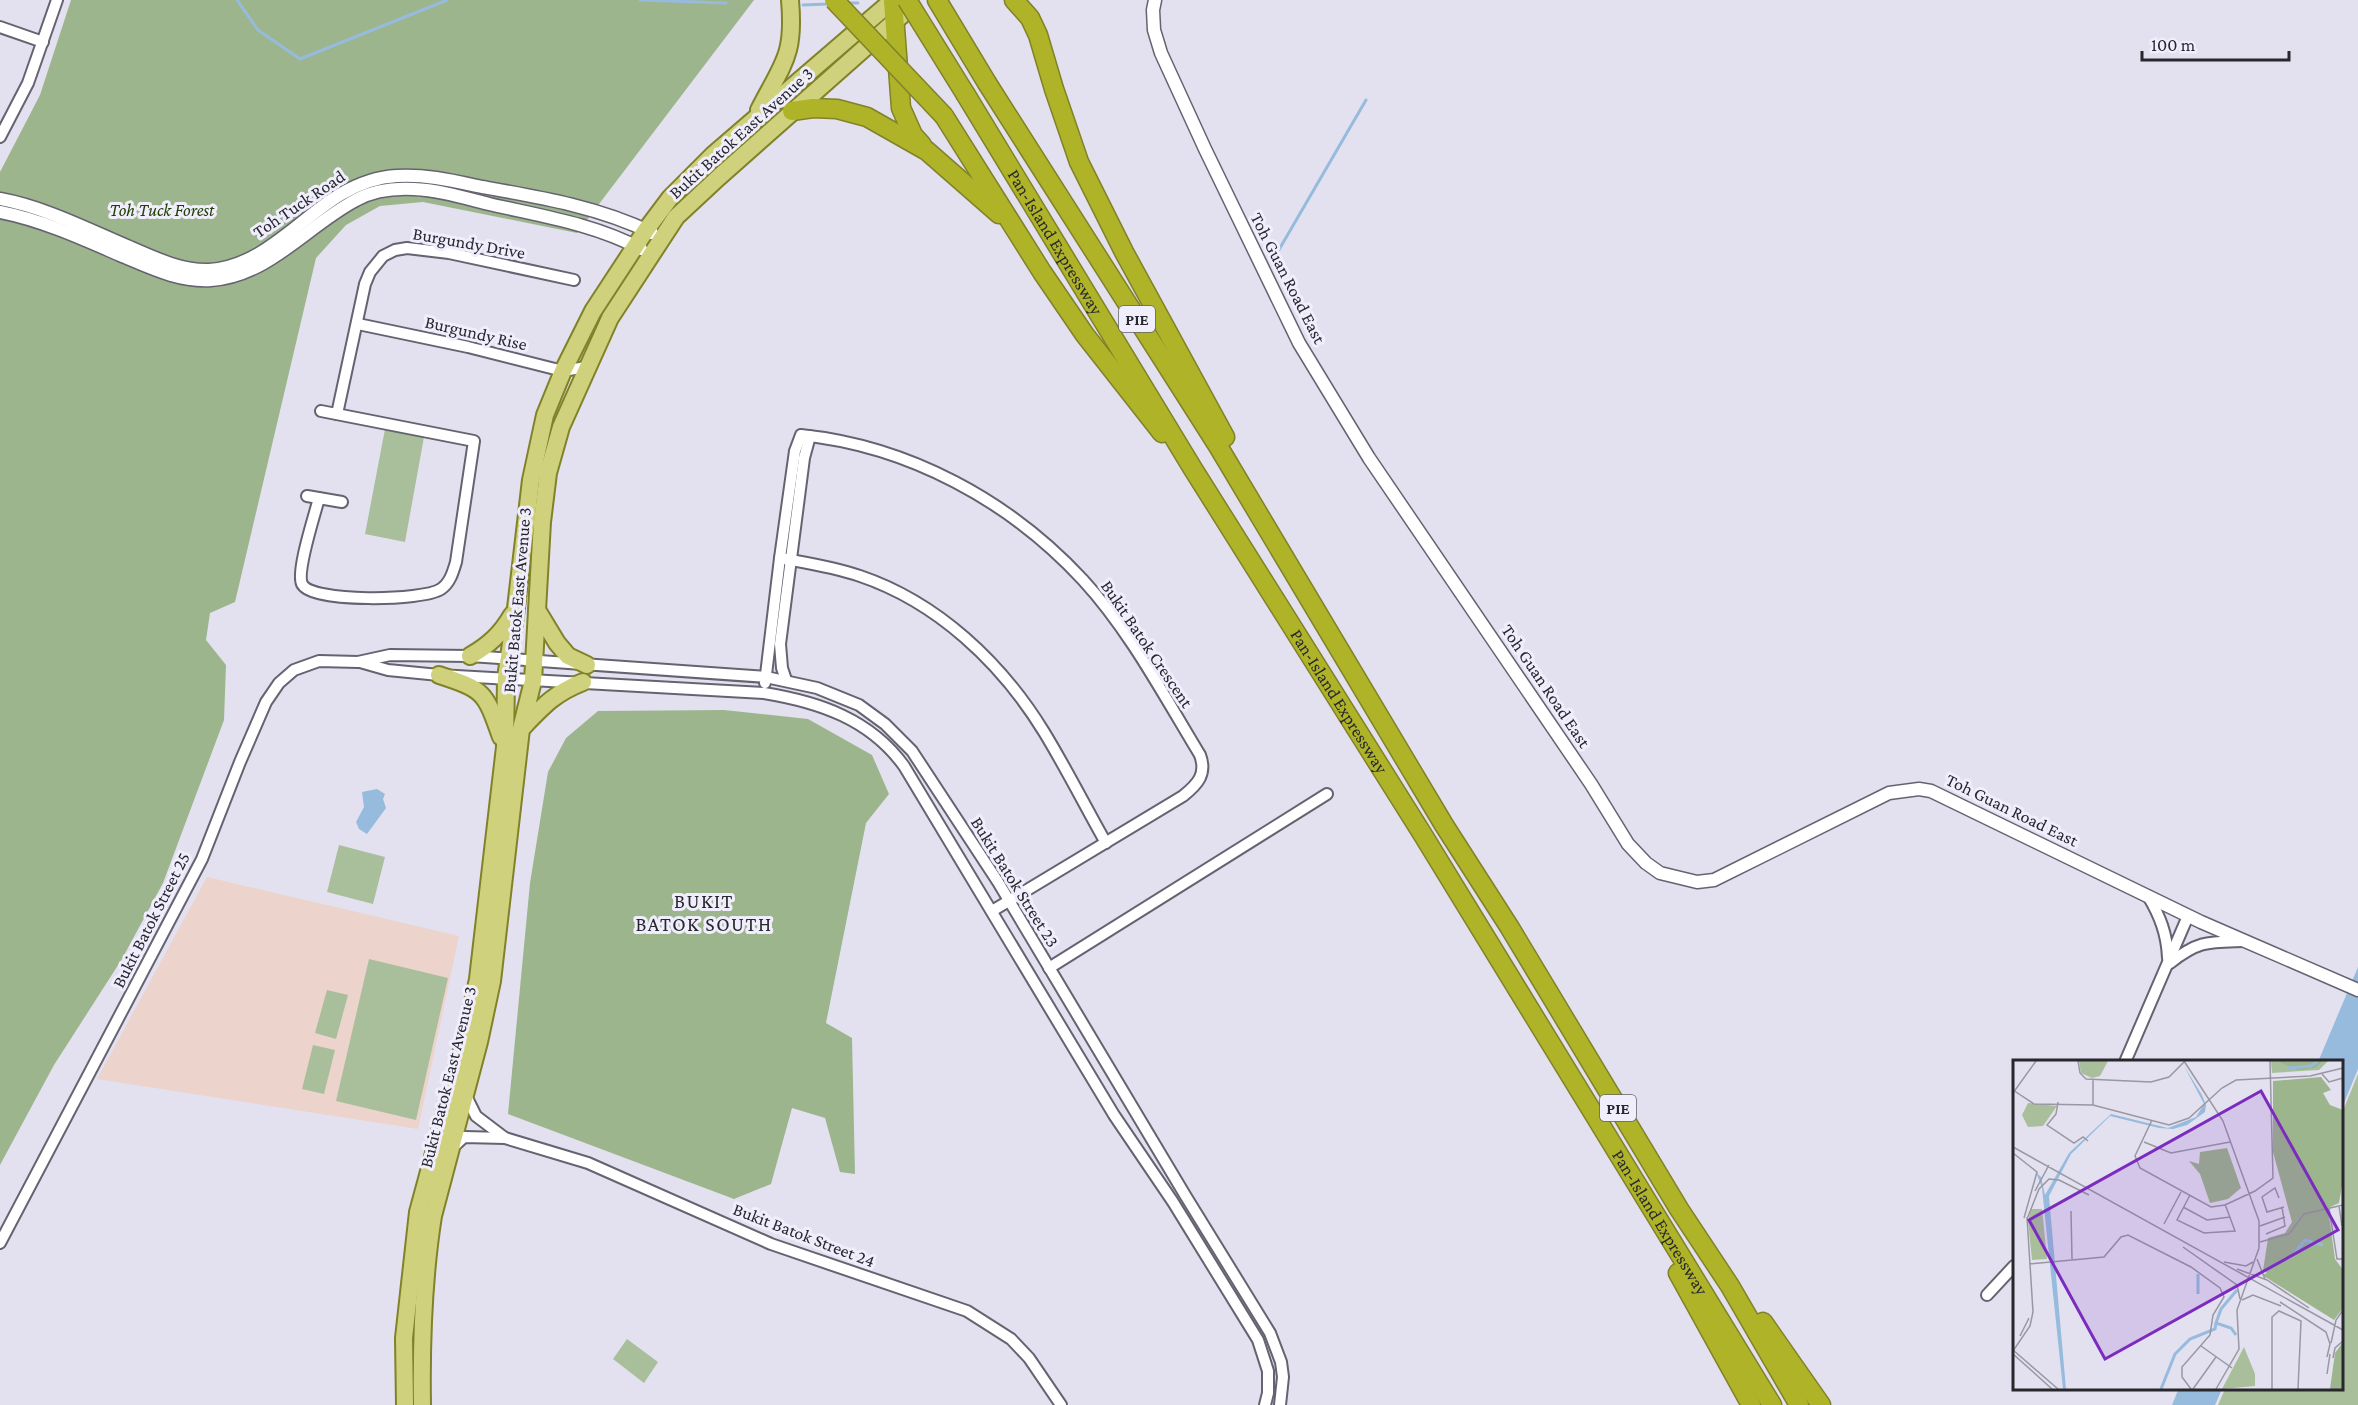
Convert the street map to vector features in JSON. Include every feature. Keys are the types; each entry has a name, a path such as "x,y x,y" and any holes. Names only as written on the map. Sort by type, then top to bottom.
{"highway":[{"path":"834,0 944,116 1085,335 1193,469"},
{"path":"894,0 901,108 913,135 927,151 982,198 1019,234"},
{"name":"Pan-Island Expressway","path":"907,0 1193,469 1423,835 1772,1405"},
{"name":"Pan-Island Expressway","path":"937,0 1285,556 1444,825 1510,928 1679,1209 1730,1286 1799,1405"},
{"path":"1017,1 1030,18 1038,35 1070,139 1106,217 1277,533 1285,556"},
{"path":"792,111 813,108 852,111 927,151"},
{"path":"1620,1155 1677,1272 1751,1405"},
{"path":"1730,1286 1751,1303 1821,1405"}],"main road":[{"path":"755,119 780,74 790,50 792,25 790,0"},
{"path":"879,0 894,0"},
{"name":"Bukit Batok East Avenue 3","path":"422,1405 421,1339 429,1240 492,981 521,729 533,681 542,522 550,461 561,427 610,318 650,254 653,234 690,177 894,0"},
{"name":"Bukit Batok East Avenue 3","path":"405,1405 404,1338 418,1212 457,1068 478,979 505,747 508,659 532,471 545,415 563,371 593,311 635,246 691,202 917,0"},
{"path":"470,656 487,646 502,632 516,608"},
{"path":"537,609 568,656 587,665"},
{"path":"439,675 472,686 489,702 505,747"},
{"path":"521,729 562,690 583,682"}],"street":[{"path":"0,137 28,83 57,0"},
{"name":"Toh Guan Road East","path":"1155,0 1154,30 1161,53 1204,150 1299,343 1369,458 1591,784 1628,844 1646,863 1660,873 1679,879 1697,882 1714,880 1889,793 1919,789 1931,791 2188,916 2358,990"},
{"path":"0,27 43,42"},
{"name":"Toh Tuck Road","path":"0,199 32,208 165,262 192,269 208,270 233,266 264,250 325,205 353,188 367,182 396,176 431,177 543,198 607,215 653,234"},
{"name":"Toh Tuck Road","path":"0,212 75,236 173,276 200,280 227,278 255,267 358,199 392,189 432,191 570,222 600,231 650,254"},
{"name":"Burgundy Drive","path":"337,414 365,284 370,272 383,256 401,248 432,250 574,280"},
{"name":"Burgundy Rise","path":"358,324 468,347 563,371 586,367"},
{"path":"321,411 474,441 456,562 450,580 435,593 411,597 331,596 307,590 301,582 301,569 313,497 342,502"},
{"name":"Bukit Batok Crescent","path":"764,693 785,559 810,436 844,440 893,455 969,489 1015,520 1053,550 1085,582 1109,612 1200,755 1203,767 1201,779 1188,792 992,911"},
{"path":"785,559 825,566 894,590 934,613 978,649 1000,673 1043,731 1106,843"},
{"name":"Bukit Batok Crescent","path":"785,559 780,644 782,668 786,680"},
{"name":"Bukit Batok Street 25","path":"358,662 390,655 508,659"},
{"name":"Bukit Batok Street 23","path":"508,659 786,680 817,688 859,705 895,733 912,751 1009,901 1270,1334 1281,1362 1283,1377 1280,1405"},
{"name":"Bukit Batok Street 25","path":"0,1243 202,858 266,702 279,683 294,670 319,661 358,662 388,670 439,675 506,678"},
{"name":"Bukit Batok Street 23","path":"506,678 764,693 830,708 855,721 883,743 904,766 1114,1115 1173,1202 1258,1340 1268,1371 1268,1393 1265,1405"},
{"path":"1049,968 1327,794"},
{"path":"2148,896 2162,921 2168,946 2168,964"},
{"path":"2126,1060 2188,916"},
{"path":"2168,964 2196,944 2244,941"},
{"name":"Bukit Batok Street 24","path":"465,1094 476,1116 506,1138"},
{"name":"Bukit Batok Street 24","path":"451,1150 456,1142 464,1137 506,1138 588,1163 771,1244 967,1311 1011,1339 1029,1358 1061,1405"},
{"path":"1987,1295 2013,1267"}],"shaded area":[{"path":"207,877 459,936 418,1129 97,1079"}],"green space":[{"name":"Toh Tuck Forest","path":"71,0 754,0 577,233 423,202 380,206 346,225 316,258 235,602 210,613 206,640 226,665 224,720 163,883 122,959 54,1065 0,1165 0,172 40,95"},
{"path":"385,429 424,437 405,542 365,534"},
{"path":"724,710 808,719 872,755 889,794 866,823 826,1023 852,1038 855,1174 840,1172 825,1118 792,1108 771,1184 734,1199 508,1114 530,883 548,772 566,738 598,711"},
{"path":"339,845 385,857 373,904 327,892"},
{"path":"369,959 448,978 416,1120 336,1101"},
{"path":"327,990 348,995 336,1039 315,1033"},
{"path":"313,1045 335,1050 324,1094 302,1089"},
{"path":"2358,1074 2358,1405 2218,1405 2225,1390 2343,1390 2343,1111"},
{"path":"627,1339 658,1362 644,1383 613,1359"}],"water":[{"path":"377,789 385,794 383,799 386,808 367,834 359,829 356,822 364,807 362,792"},
{"path":"2358,967 2358,1069 2343,1106 2343,1060 2319,1060"},
{"path":"2178,1390 2222,1390 2215,1405 2172,1405"}],"waterway":[{"path":"237,0 258,30 300,59 447,0"},
{"path":"640,0 726,3"},
{"path":"847,3 858,3"},
{"path":"803,5 828,4"},
{"path":"1273,260 1366,100"}],"district":[{"name":"BUKIT BATOK SOUTH","path":"704,912"}]}
